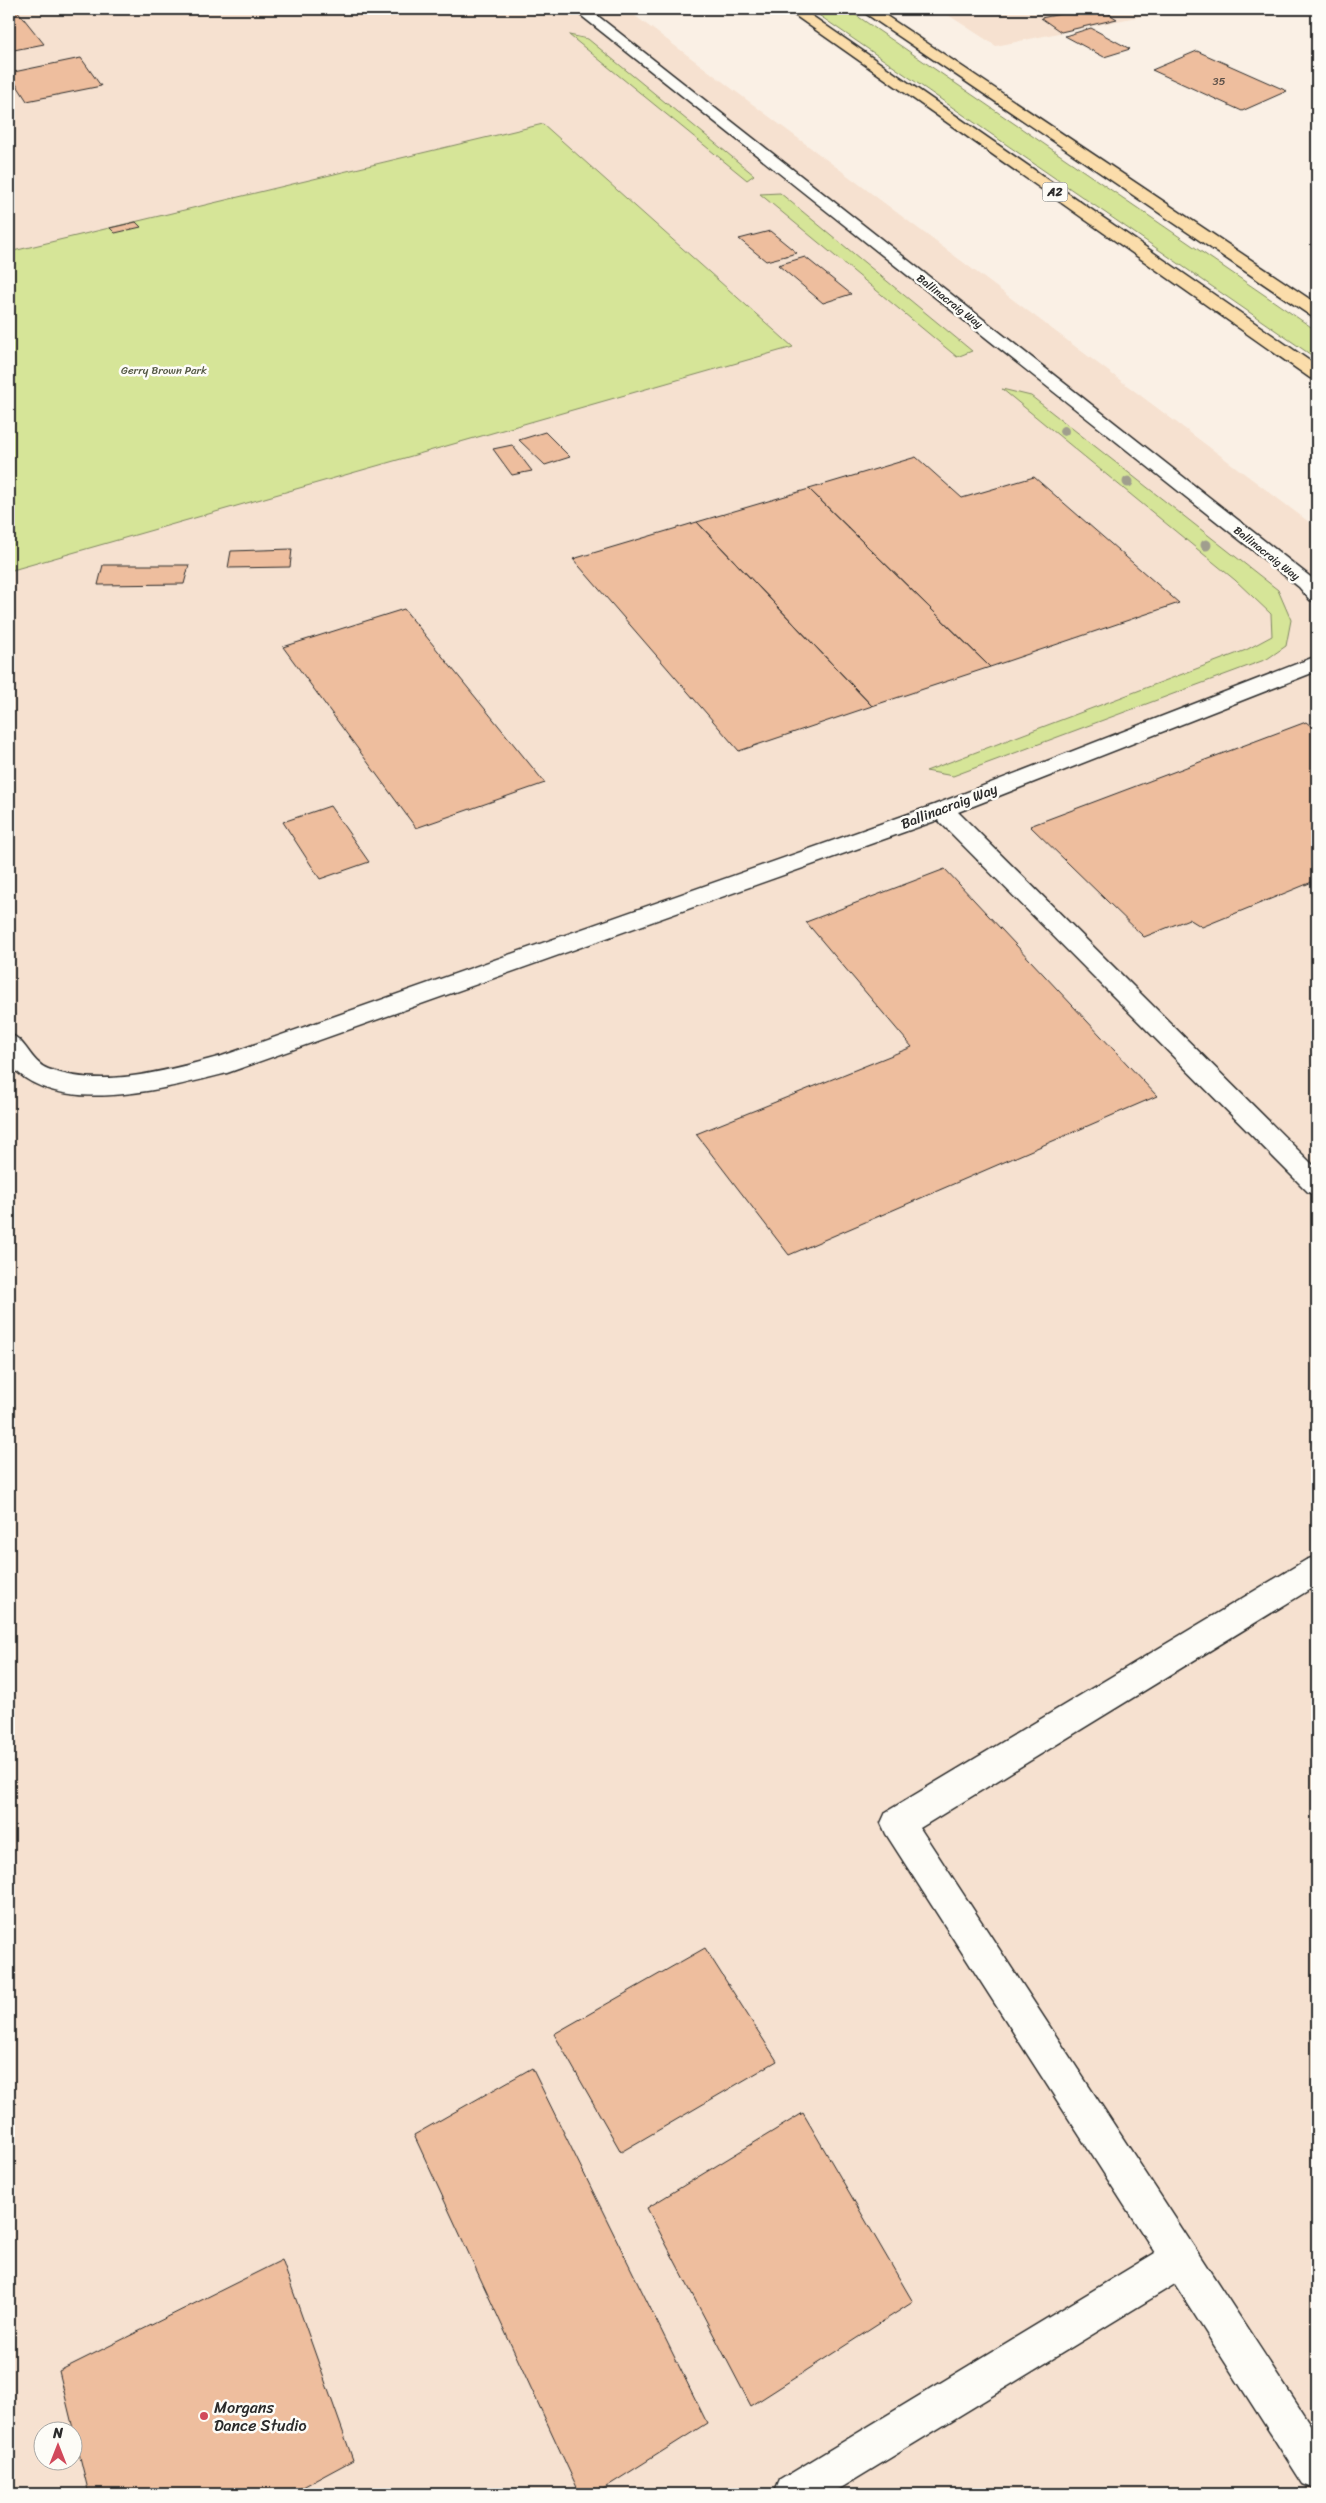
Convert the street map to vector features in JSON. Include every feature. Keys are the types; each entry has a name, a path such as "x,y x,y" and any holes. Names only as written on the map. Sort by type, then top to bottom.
{"highway":[{"name":"A2","path":"793,9 1317,374"},
{"path":"866,9 1317,312"}],"street":[{"name":"Ballinacraig Way","path":"580,9 1298,577 1317,596"},
{"name":"Ballinacraig Way","path":"9,1043 16,1055 36,1075 68,1084 110,1088 159,1081 227,1064 942,810 1317,663"},
{"path":"942,810 1317,1185"},
{"path":"1317,1569 898,1823 1317,2470"},
{"path":"794,2494 1180,2258"}],"shaded area":[{"path":"9,9 626,9 1317,528 1317,2494 9,2494"},
{"path":"939,9 1158,9 1151,14 996,46"}],"green space":[{"path":"810,9 847,9 1317,331 1317,359"},
{"path":"569,35 588,39 754,175 747,180"},
{"name":"Gerry Brown Park","path":"543,124 793,347 9,571 9,252"},
{"path":"780,193 972,351 957,357 760,194"},
{"path":"1002,389 1031,396 1278,590 1291,620 1286,646 1267,659 953,776 926,771 1246,650 1272,636 1271,614 1235,580"}],"building":[{"path":"9,9 16,9 44,44 9,51"},
{"path":"1085,9 1101,9 1117,19 1061,32 1041,18"},
{"path":"1091,28 1130,49 1104,57 1065,36"},
{"path":"1197,51 1287,91 1242,111 1152,70"},
{"path":"81,58 101,86 27,101 9,73"},
{"path":"136,222 141,227 115,233 110,228"},
{"path":"770,231 797,253 766,261 739,239"},
{"path":"805,257 851,294 823,303 778,265"},
{"path":"545,432 570,457 545,465 519,440"},
{"path":"512,445 532,471 512,475 493,449"},
{"path":"916,457 962,498 1034,477 1179,603 990,667 809,489"},
{"path":"809,489 990,667 872,706 697,522"},
{"path":"697,522 872,706 739,751 573,559"},
{"path":"292,549 290,567 228,568 231,551"},
{"path":"103,565 189,565 184,584 98,585"},
{"path":"404,609 545,783 416,828 283,647"},
{"path":"1306,722 1317,731 1317,880 1202,927 1189,919 1144,937 1030,826"},
{"path":"330,806 369,862 320,879 283,822"},
{"path":"945,869 1157,1096 789,1255 696,1134 912,1047 806,922"},
{"path":"705,1948 777,2061 621,2152 554,2034"},
{"path":"532,2068 707,2423 595,2494 580,2494 414,2135"},
{"path":"803,2113 913,2302 751,2406 647,2208"},
{"name":"Morgans Dance Studio","path":"282,2260 353,2460 290,2494 89,2494 82,2465 82,2420 71,2420 59,2371"}],"place":[{"name":"Morgans Dance Studio","path":"204,2416"}]}
